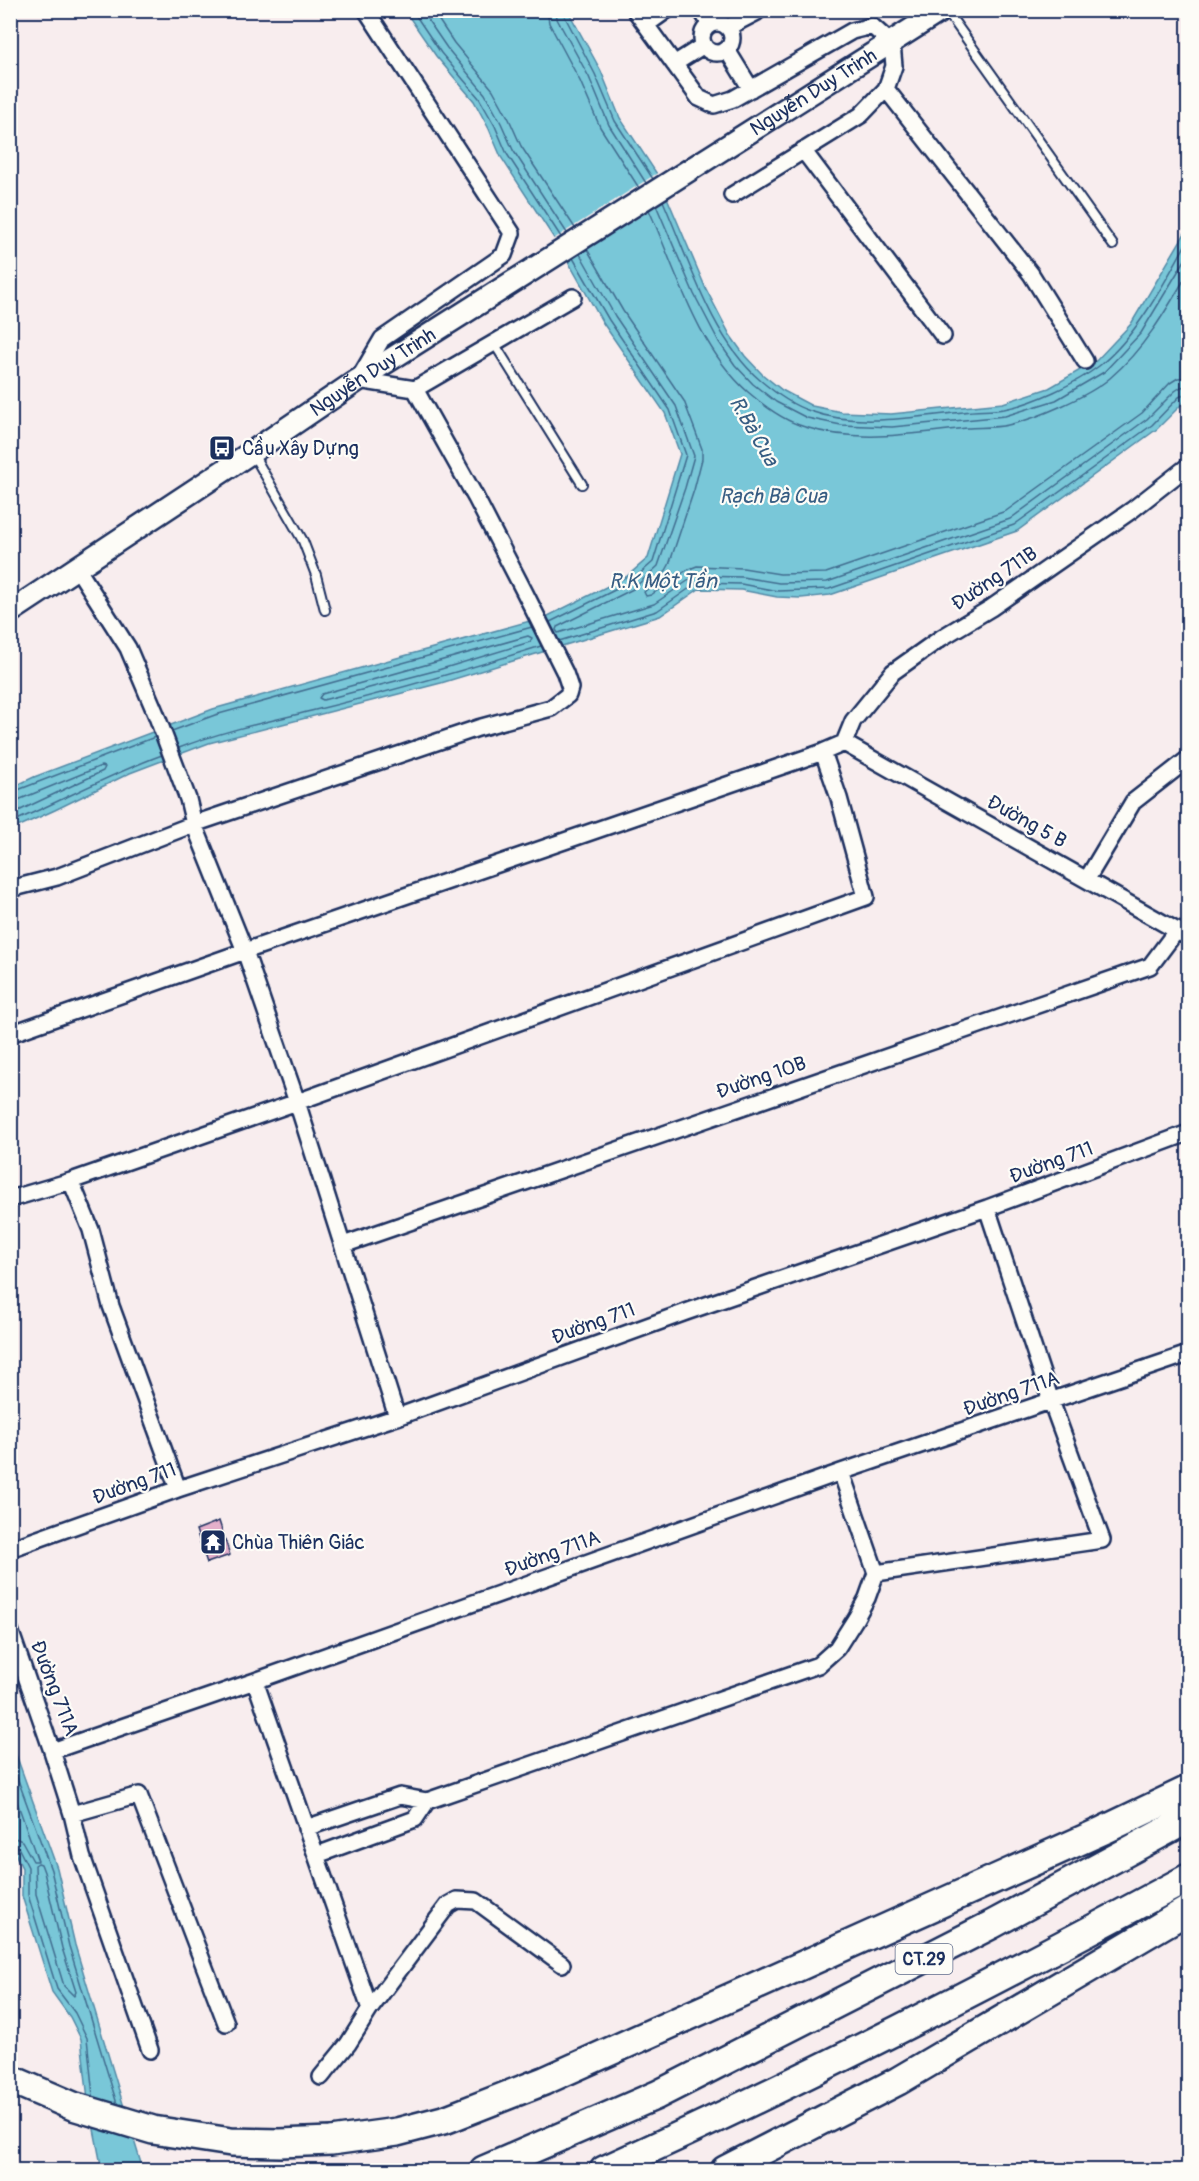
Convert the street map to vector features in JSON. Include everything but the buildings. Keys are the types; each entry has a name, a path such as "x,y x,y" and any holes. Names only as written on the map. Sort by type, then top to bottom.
{"highway":[{"path":"10,2079 73,2106 153,2130 231,2142 280,2143 331,2140 397,2132 447,2119 544,2081 1093,1835 1188,1790"},
{"name":"CT.29","path":"484,2170 657,2095 991,1925 1188,1819"},
{"name":"CT.29","path":"604,2170 847,2056 1188,1878"},
{"path":"725,2170 898,2081 1188,1910"}],"main road":[{"name":"Nguyễn Duy Trinh","path":"10,612 358,380 892,44 934,13"}],"street":[{"path":"366,10 512,233 504,255 382,339 358,380 415,389 573,297"},
{"path":"635,10 699,98 714,105 733,99 852,31 872,26 892,44 894,66 886,89 861,114 732,195"},
{"path":"646,25 667,10"},
{"path":"701,10 711,24"},
{"path":"728,27 757,12"},
{"path":"720,22 728,27 732,34 732,43 726,50 718,53 710,51 704,45 702,37 711,24 720,22"},
{"path":"674,64 704,45"},
{"path":"726,50 751,89"},
{"path":"886,89 1031,274 1085,361"},
{"path":"803,150 944,336"},
{"path":"10,889 57,877 194,824 478,728 551,708 559,704 570,691 565,673 525,593 476,498 415,389"},
{"name":"Đường 711B","path":"844,743 853,721 893,672 941,638 991,608 1132,510 1188,466"},
{"path":"77,568 129,648 156,714 188,799 194,824 245,951 297,1102 397,1417"},
{"path":"10,1034 844,743"},
{"name":"Đường 5 B","path":"844,743 1183,934"},
{"path":"10,1199 71,1181 297,1102 866,897 839,798 823,752"},
{"path":"1087,879 1133,802 1188,759"},
{"name":"Đường 10B","path":"343,1245 1150,966 1183,934"},
{"name":"Đường 711","path":"10,1549 178,1489 397,1417 686,1312 987,1208 1188,1133"},
{"path":"71,1181 91,1230 111,1306 178,1489"},
{"path":"876,1572 1102,1540 1051,1401 987,1208"},
{"name":"Đường 711A","path":"10,1630 52,1751 841,1472 1188,1354"},
{"path":"306,1828 400,1796 427,1801 818,1665 837,1648 856,1618 867,1598 876,1572 841,1472"},
{"path":"255,1681 370,2009"},
{"path":"52,1751 72,1814 82,1856 150,2050"},
{"path":"72,1814 139,1795 226,2022"},
{"path":"317,1855 415,1819 427,1801"},
{"path":"321,2077 348,2044 370,2009 448,1905 457,1899 476,1901 562,1964"}],"lane":[{"path":"934,13 1113,245"},
{"path":"494,343 582,484"},
{"path":"252,452 303,541 326,610"}],"water":[{"name":"Rạch Bà Cua","path":"405,11 568,11 601,71 620,118 657,174 706,289 730,335 762,374 782,390 812,406 842,412 891,414 1003,403 1049,388 1096,361 1131,324 1188,228 1188,398 1157,429 1017,531 830,595 801,598 777,597 741,590 699,589 660,616 441,683 209,743 130,773 11,830 11,788 34,777 213,709 548,616 626,577 648,558 680,454 665,413 603,323 561,249 501,157 474,101 436,56"},
{"path":"10,1738 57,1868 75,1945 143,2170 102,2170 88,2099 81,2039 70,2017 52,1992 22,1896 22,1868 11,1845"}],"pier":[{"path":"659,172 671,197 566,263 552,240"}],"place":[{"name":"Cầu Xây Dựng","path":"222,448"},
{"name":"Chùa Thiên Giác","path":"213,1542"}],"water label":[{"name":"R.Bà Cua","path":"754,431"},
{"name":"R.K Một Tần","path":"663,581"}]}
